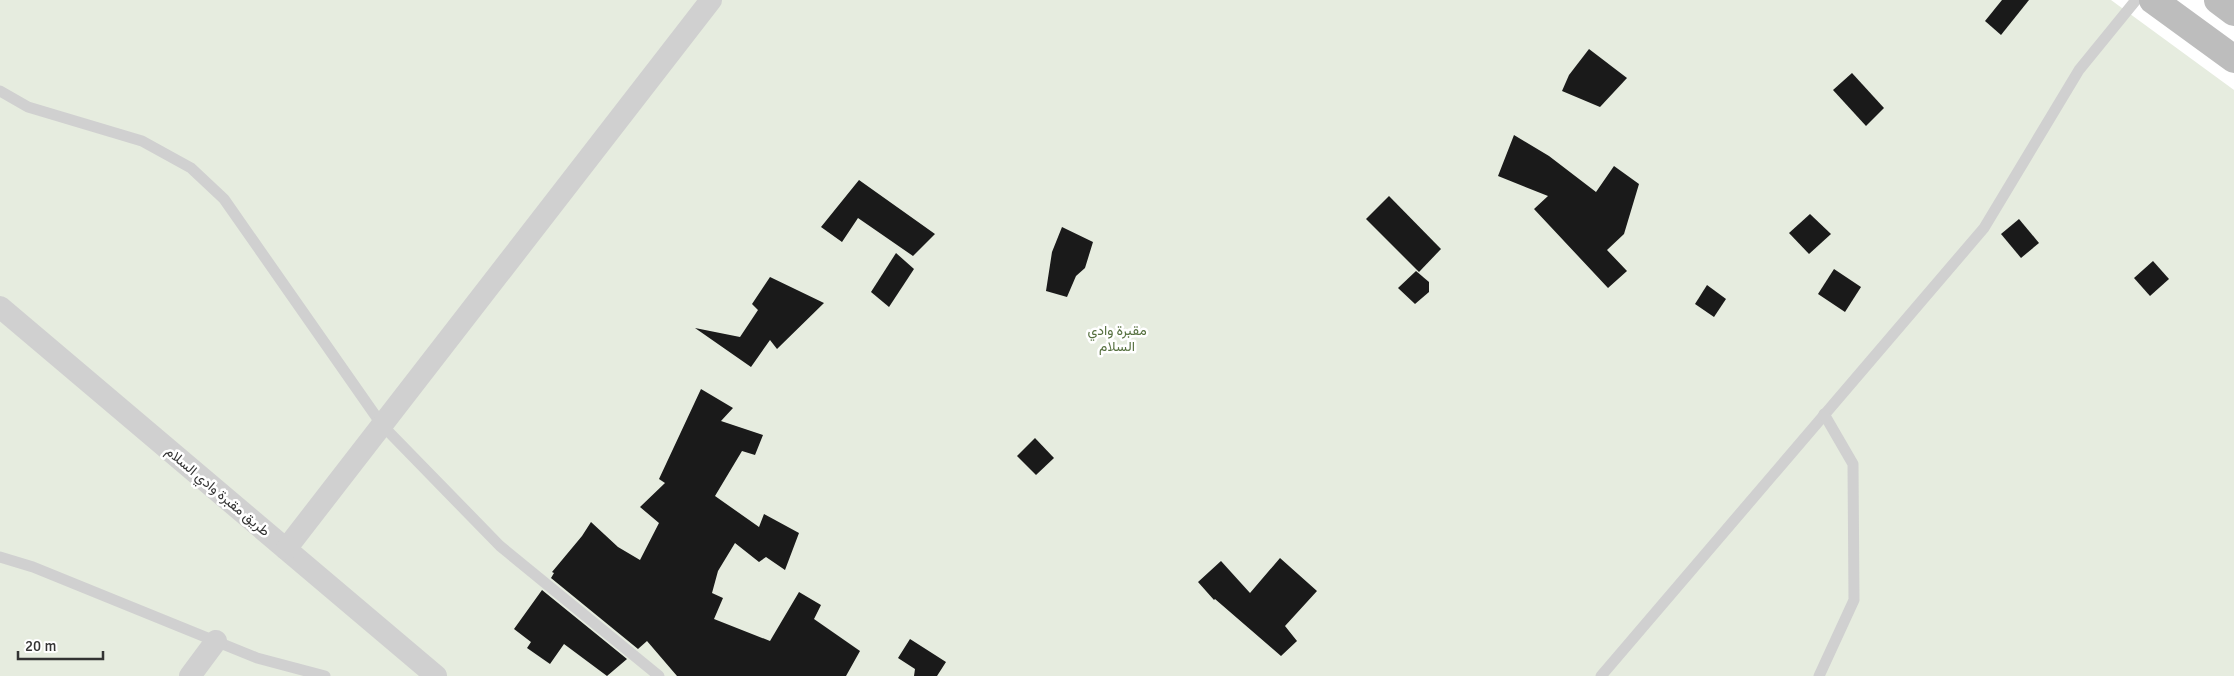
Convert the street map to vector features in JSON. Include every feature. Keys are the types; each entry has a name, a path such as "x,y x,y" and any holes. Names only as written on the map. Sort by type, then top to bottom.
{"main road":[{"path":"2153,0 2234,59"},
{"path":"2218,0 2234,12"}],"street":[{"path":"286,549 711,0"},
{"name":"طريق مقبرة وادي السلام","path":"0,307 436,676"},
{"path":"190,676 216,641"}],"lane":[{"path":"1601,676 1984,228 2079,70 2136,0"},
{"path":"0,91 28,106 142,141 191,168 224,199 382,424 500,546 659,676"},
{"path":"1819,676 1854,600 1853,464 1824,414"},
{"path":"0,557 33,566 257,658 325,676"}],"green space":[{"name":"مقبرة وادي السلام","path":"0,0 2111,0 2234,90 2234,676 0,676"}],"building":[{"path":"2002,0 2029,0 2001,35 1985,21"},
{"path":"1589,49 1627,78 1600,107 1562,91 1569,75"},
{"path":"1852,73 1884,108 1866,126 1833,90"},
{"path":"1514,135 1549,156 1596,192 1614,166 1639,184 1624,234 1607,250 1627,271 1608,288 1534,209 1548,196 1498,176"},
{"path":"859,180 935,234 913,256 858,218 842,242 821,227"},
{"path":"1389,196 1441,249 1419,272 1366,219"},
{"path":"1810,214 1831,234 1809,254 1789,233"},
{"path":"2019,219 2039,243 2021,258 2001,234"},
{"path":"1062,227 1093,242 1085,268 1076,276 1067,297 1046,291 1052,252"},
{"path":"896,253 914,269 889,307 871,292"},
{"path":"2153,261 2169,279 2150,296 2134,278"},
{"path":"1834,269 1861,287 1845,312 1818,294"},
{"path":"1416,271 1429,282 1429,292 1415,304 1398,288"},
{"path":"770,277 824,303 777,349 770,340 751,367 695,328 740,337 758,310 752,304"},
{"path":"1707,285 1726,299 1714,317 1695,304"},
{"path":"701,389 733,408 721,421 763,435 755,455 742,451 715,496 759,527 764,514 799,533 785,570 766,557 759,562 735,543 718,571 712,593 723,598 714,619 770,641 799,592 821,605 814,619 860,651 846,676 677,676 647,641 638,649 551,578 554,573 552,572 582,536 591,522 618,547 640,560 659,523 640,507 665,483 659,479"},
{"path":"1035,438 1054,458 1036,475 1017,456"},
{"path":"1280,558 1317,591 1285,626 1297,641 1281,656 1214,600 1198,582 1221,561 1250,593"},
{"path":"542,590 627,659 607,676 564,644 550,664 527,648 531,642 514,629"},
{"path":"910,639 946,662 937,676 914,676 915,669 898,658"}]}
